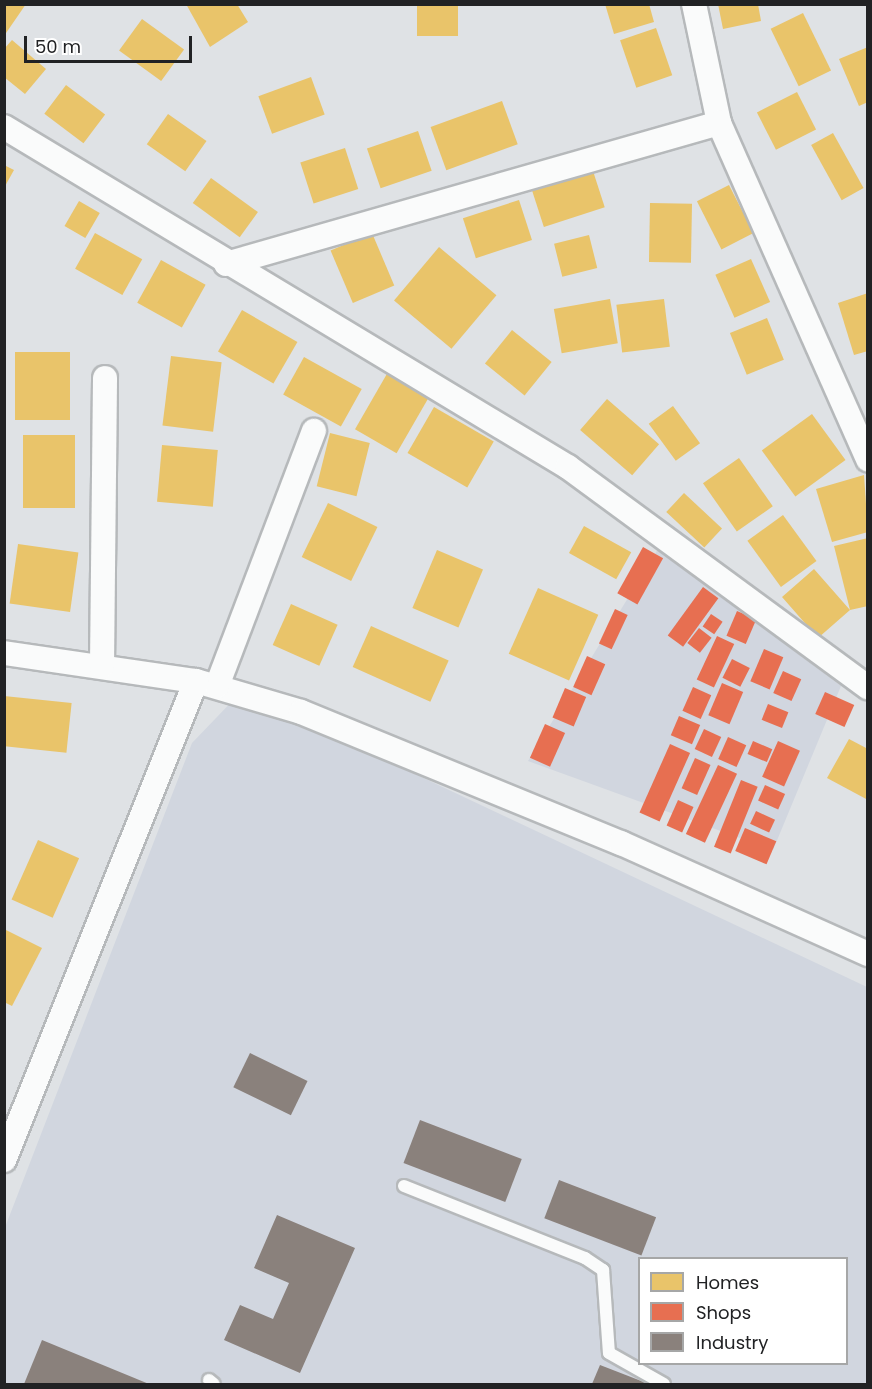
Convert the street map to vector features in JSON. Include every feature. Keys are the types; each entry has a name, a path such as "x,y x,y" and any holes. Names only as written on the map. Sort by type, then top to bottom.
{"street":[{"path":"694,4 719,123 867,459"},
{"path":"226,264 719,123"},
{"path":"4,127 226,264 568,467 867,687"},
{"path":"102,666 105,378"},
{"path":"4,1160 12,1123 206,683 314,431"},
{"path":"4,653 206,683 376,741 867,954"}],"lane":[{"path":"404,1186 585,1258 603,1270 609,1353 664,1384"}],"shaded area":[{"path":"658,549 841,686 773,850 528,761"},
{"path":"241,692 867,987 867,1384 5,1384 4,1230 192,743"}],"building: Homes":[{"path":"4,4 26,4 4,36"},
{"path":"186,4 237,4 248,22 210,47"},
{"path":"417,4 458,4 458,36 417,36"},
{"path":"605,4 649,4 654,22 614,34"},
{"path":"718,4 758,4 761,21 723,29"},
{"path":"803,13 831,71 799,86 771,29"},
{"path":"142,19 184,50 161,81 119,51"},
{"path":"656,28 672,75 636,88 620,40"},
{"path":"12,40 46,69 25,94 4,77 4,49"},
{"path":"868,47 868,102 859,106 839,59"},
{"path":"311,77 325,115 272,134 258,96"},
{"path":"66,85 105,114 83,143 44,114"},
{"path":"797,92 816,129 776,150 757,112"},
{"path":"502,101 518,144 446,170 431,127"},
{"path":"168,114 207,141 185,171 147,144"},
{"path":"418,131 432,171 381,188 367,149"},
{"path":"833,133 864,188 842,200 811,145"},
{"path":"345,148 358,189 314,203 300,163"},
{"path":"4,165 14,170 4,188"},
{"path":"593,171 605,207 544,227 532,191"},
{"path":"211,178 258,212 240,237 193,203"},
{"path":"729,185 754,233 721,249 697,201"},
{"path":"519,200 532,240 476,258 463,218"},
{"path":"79,201 100,213 85,238 64,226"},
{"path":"650,203 692,204 691,263 649,262"},
{"path":"95,233 142,259 122,295 75,269"},
{"path":"372,233 394,285 353,303 331,251"},
{"path":"589,235 597,268 562,277 554,244"},
{"path":"439,247 496,295 451,349 394,301"},
{"path":"751,259 770,302 734,318 715,275"},
{"path":"161,260 206,285 182,328 137,303"},
{"path":"868,293 868,351 854,355 838,303"},
{"path":"610,299 618,343 562,353 554,309"},
{"path":"664,299 670,347 622,352 616,305"},
{"path":"242,310 297,342 273,384 218,352"},
{"path":"767,318 784,360 747,375 730,333"},
{"path":"512,330 552,362 525,396 485,363"},
{"path":"15,352 70,352 70,420 15,420"},
{"path":"171,356 222,362 213,432 162,425"},
{"path":"304,357 362,389 341,427 283,395"},
{"path":"388,372 430,396 397,453 355,429"},
{"path":"607,399 659,444 632,475 580,430"},
{"path":"673,406 700,443 676,461 649,424"},
{"path":"434,407 494,442 467,487 408,453"},
{"path":"812,414 846,460 795,497 762,450"},
{"path":"330,433 370,443 356,496 317,486"},
{"path":"23,435 75,435 75,508 23,508"},
{"path":"162,445 218,450 213,507 157,502"},
{"path":"739,458 773,506 737,532 703,483"},
{"path":"864,475 868,532 832,542 816,489"},
{"path":"684,493 722,528 704,547 666,512"},
{"path":"328,503 377,527 351,581 302,557"},
{"path":"783,515 817,561 781,587 747,541"},
{"path":"584,526 631,552 616,579 569,553"},
{"path":"868,538 868,606 850,610 834,546"},
{"path":"18,544 78,552 70,612 10,603"},
{"path":"437,550 483,570 458,628 412,608"},
{"path":"814,569 850,610 818,638 782,597"},
{"path":"538,588 598,615 569,681 509,654"},
{"path":"291,604 338,625 319,666 273,645"},
{"path":"371,626 449,661 430,702 353,667"},
{"path":"4,696 72,703 66,753 4,746"},
{"path":"849,739 868,749 868,800 827,778"},
{"path":"38,840 79,858 53,918 12,899"},
{"path":"4,929 42,948 12,1006 4,1002"}],"building: Shops":[{"path":"643,547 663,558 637,605 617,593"},
{"path":"703,587 718,598 683,647 668,636"},
{"path":"615,609 628,615 612,649 599,643"},
{"path":"737,611 756,619 746,644 726,636"},
{"path":"711,614 723,622 714,634 703,626"},
{"path":"699,628 712,638 700,653 687,643"},
{"path":"717,636 734,644 714,688 697,680"},
{"path":"764,649 783,657 770,689 750,681"},
{"path":"587,656 605,664 591,695 573,687"},
{"path":"732,659 750,668 740,687 722,678"},
{"path":"783,671 801,679 792,701 773,693"},
{"path":"722,683 743,692 729,724 708,715"},
{"path":"693,687 711,695 701,719 682,711"},
{"path":"565,688 586,697 574,726 552,717"},
{"path":"825,692 854,705 844,727 815,714"},
{"path":"768,704 788,712 782,728 762,720"},
{"path":"679,716 700,725 692,744 671,735"},
{"path":"545,724 565,733 550,767 530,758"},
{"path":"704,729 721,737 712,757 695,749"},
{"path":"728,737 746,745 737,767 718,759"},
{"path":"753,741 772,749 767,762 748,754"},
{"path":"778,741 800,751 784,786 762,777"},
{"path":"670,744 690,753 660,821 639,813"},
{"path":"695,758 711,765 697,795 682,788"},
{"path":"718,765 737,774 705,843 686,834"},
{"path":"741,780 758,787 731,854 714,847"},
{"path":"765,785 785,794 778,809 758,801"},
{"path":"678,800 694,807 682,832 667,826"},
{"path":"756,811 775,820 769,833 750,824"},
{"path":"745,828 776,841 767,864 735,851"}],"building: Industry":[{"path":"250,1053 308,1081 291,1115 233,1087"},
{"path":"420,1120 522,1159 505,1202 404,1163"},
{"path":"559,1180 656,1217 641,1256 544,1218"},
{"path":"277,1215 355,1248 300,1373 224,1340 240,1305 273,1319 289,1283 254,1268"},
{"path":"42,1340 149,1384 24,1384"},
{"path":"600,1365 649,1384 592,1384"}]}
